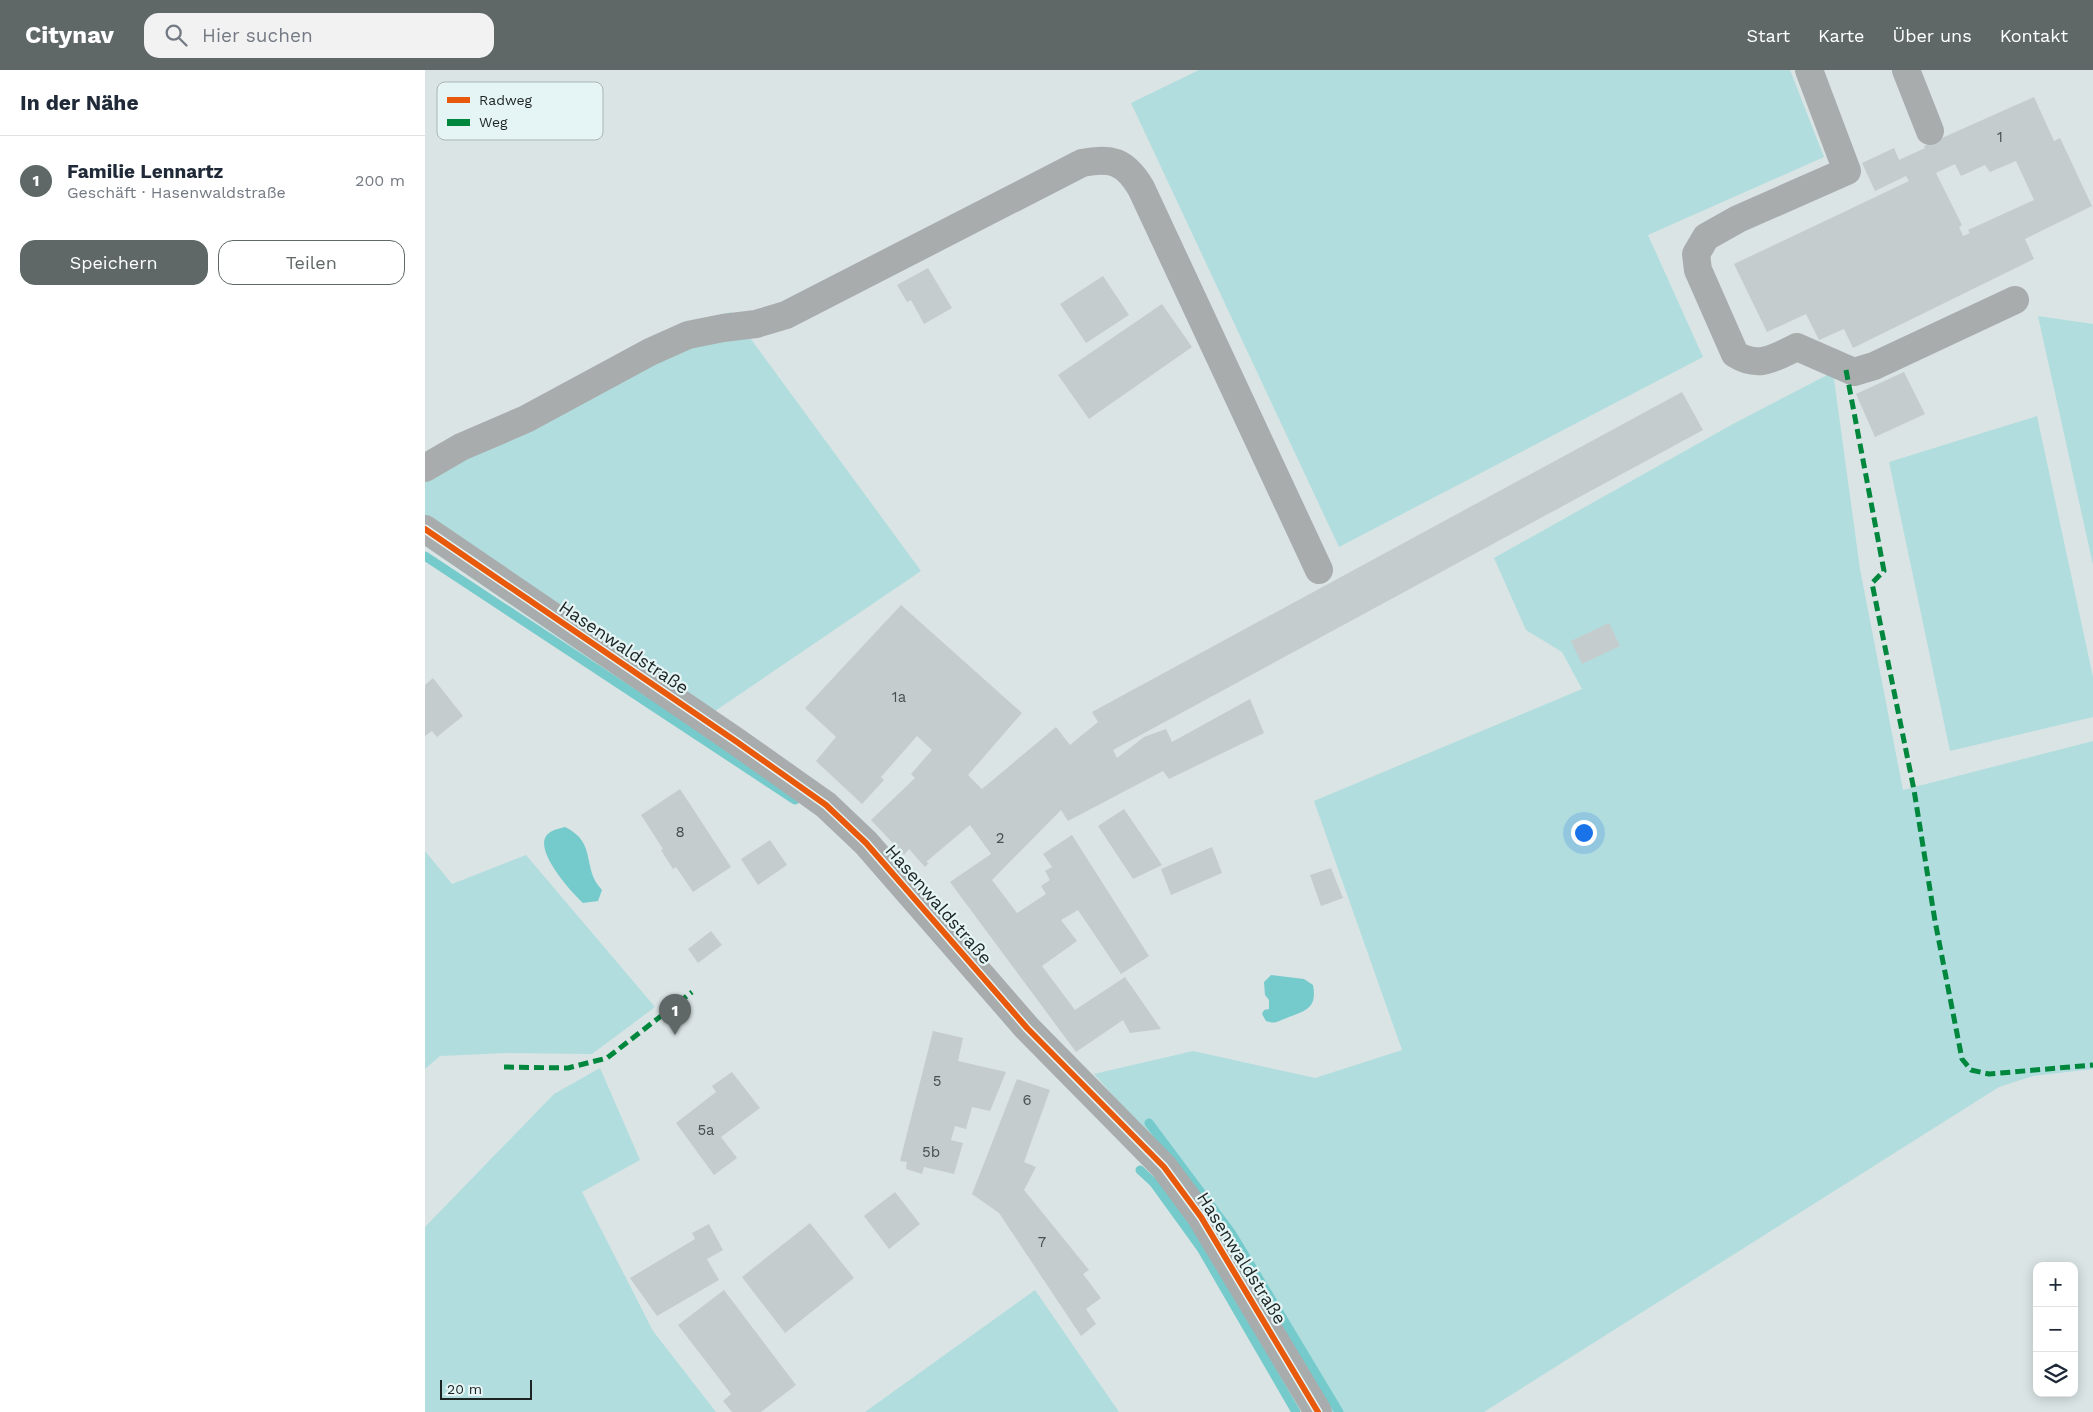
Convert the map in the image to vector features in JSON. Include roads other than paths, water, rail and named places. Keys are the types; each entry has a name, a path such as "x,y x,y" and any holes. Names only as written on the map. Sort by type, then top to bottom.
{"street":[{"path":"1809,70 1847,171 1738,219 1706,236 1696,254 1698,270 1735,354 1745,361 1759,363 1797,347 1855,372 1874,366 2015,300"},
{"path":"1906,70 1930,131"},
{"path":"425,468 461,447 542,410 688,335 755,324 786,315 1082,163 1110,160 1122,165 1133,175 1141,188 1319,570"},
{"name":"Hasenwaldstraße","path":"425,529 826,805 866,843 1027,1028 1164,1167 1201,1217 1318,1412"}],"water":[{"path":"565,827 582,840 586,848 592,873 602,890 598,901 583,903 557,873 546,854 544,845 547,835 554,830"},
{"path":"1271,975 1304,979 1313,985 1314,994 1311,1005 1302,1012 1277,1022 1266,1021 1262,1014 1264,1010 1269,1009 1269,1000 1265,995 1264,982"}],"waterway":[{"path":"425,556 795,800"},
{"path":"1149,1123 1232,1234 1339,1412"},
{"path":"1140,1170 1154,1183 1201,1248 1296,1412"}],"place":[{"name":"Familie Lennartz","path":"675,1035"}]}
